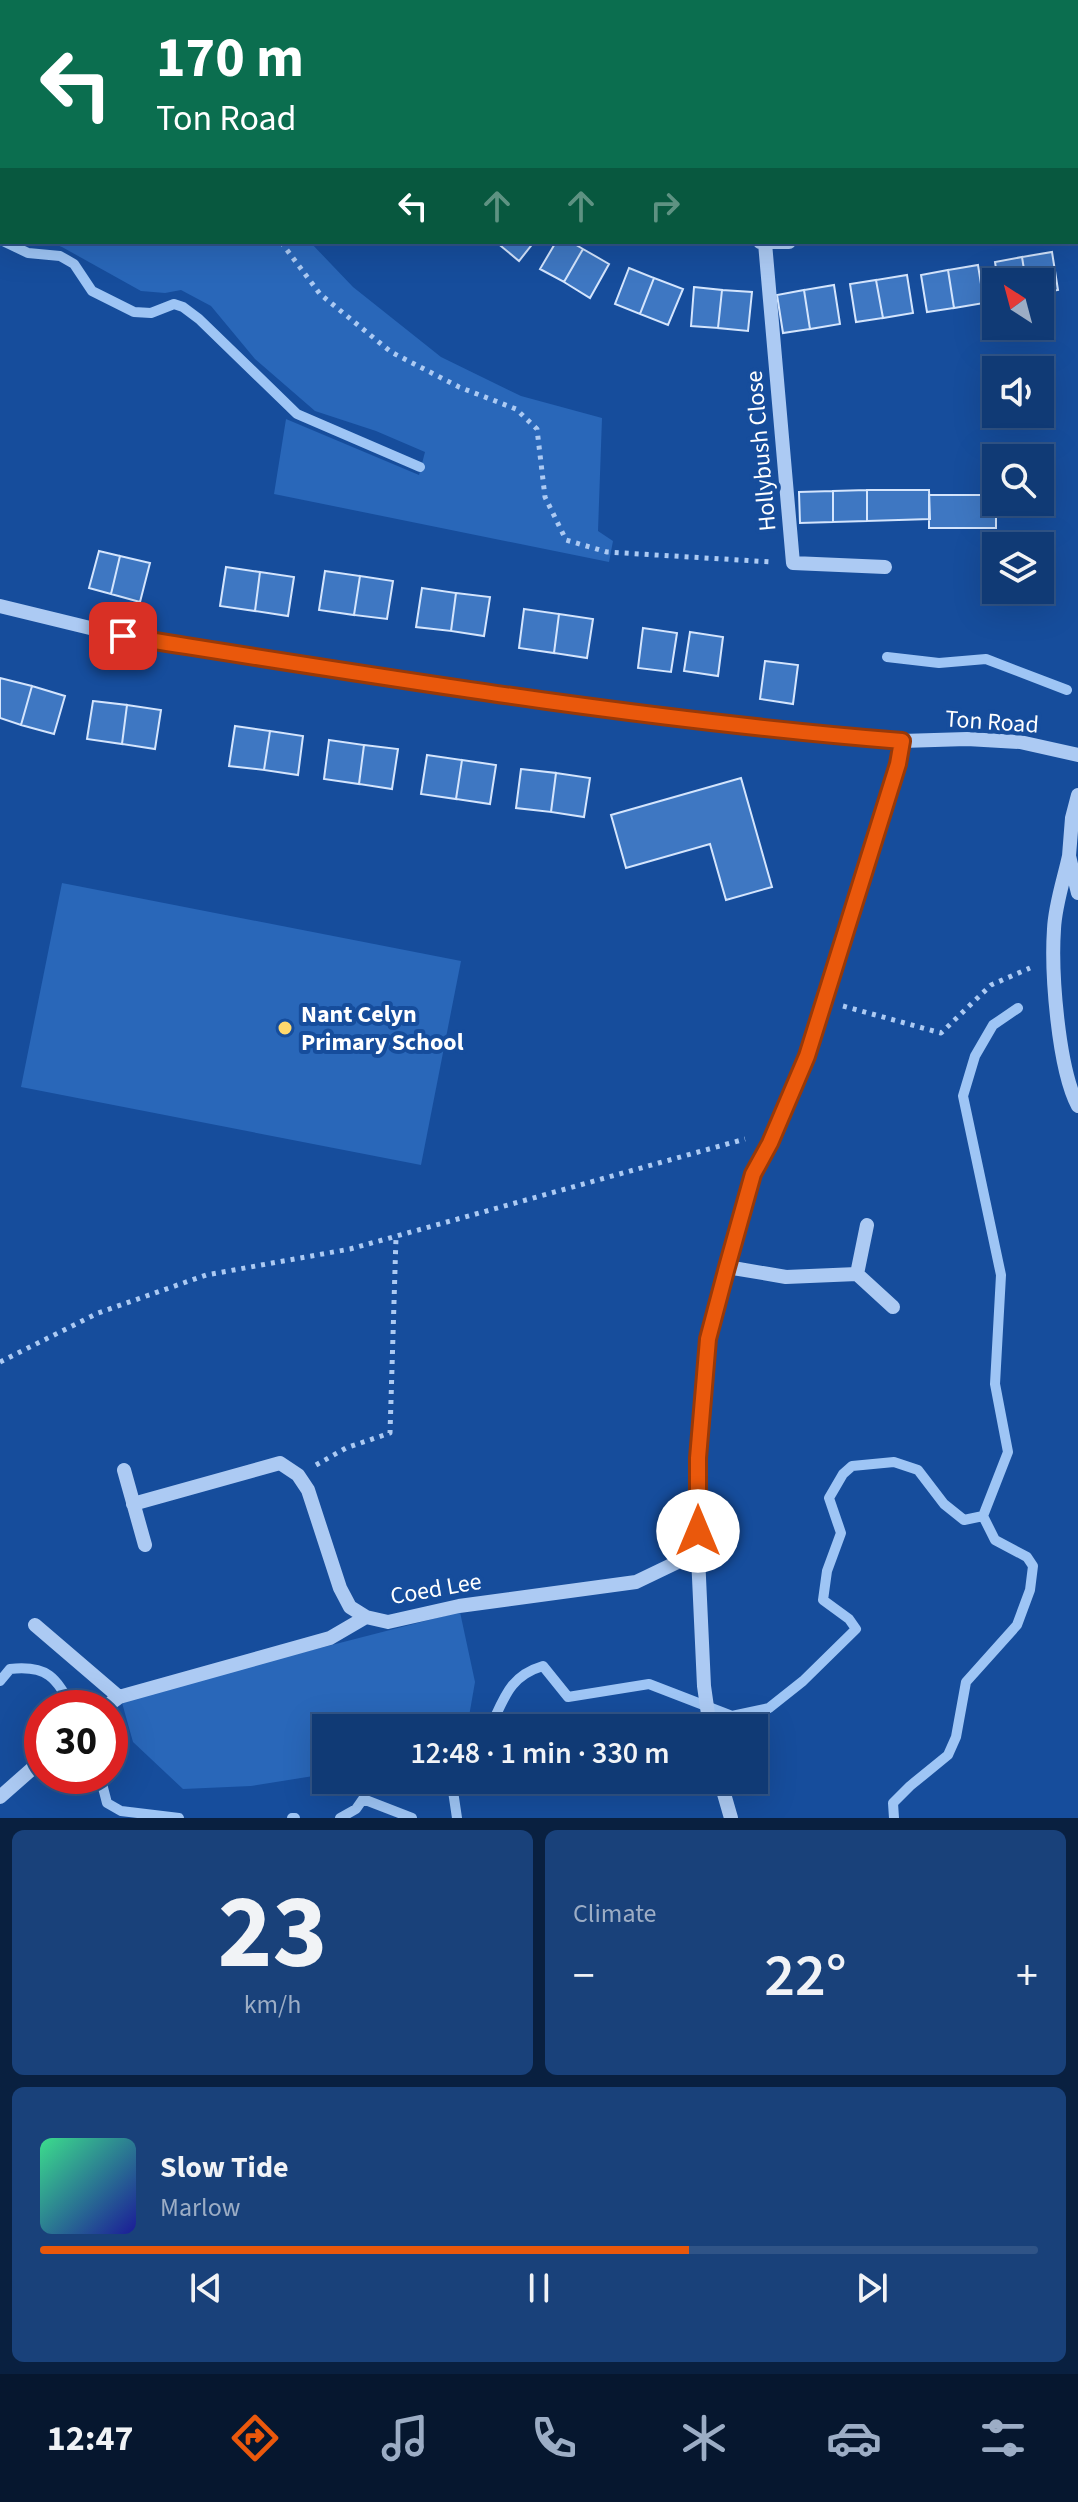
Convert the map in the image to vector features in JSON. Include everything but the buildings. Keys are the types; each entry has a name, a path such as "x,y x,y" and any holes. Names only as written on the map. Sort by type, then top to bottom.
{"street":[{"name":"Hollybush Close","path":"762,244 793,563 885,567"},
{"name":"Ton Road","path":"0,606 123,636 281,662 681,719 775,731 902,741 967,739 1020,742 1078,755"},
{"path":"708,1714 698,1556 698,1458 708,1339 753,1174 770,1143 807,1056 898,764 902,741"},
{"path":"1078,795 1054,926 1053,980 1062,1049 1078,1106"},
{"path":"1069,856 1078,893"},
{"path":"857,1274 867,1225"},
{"path":"727,1267 786,1277 857,1274 893,1307"},
{"path":"133,1504 280,1463 298,1475"},
{"path":"124,1470 145,1545"},
{"name":"Coed Lee","path":"298,1475 308,1490 340,1588 350,1607 366,1617 388,1622 459,1606 636,1582 686,1558 698,1556"},
{"path":"128,1694 330,1638 366,1617"},
{"path":"35,1625 111,1690"},
{"path":"0,1797 24,1776"},
{"path":"724,1794 731,1818"}],"path":[{"path":"282,244 320,294 391,352 459,387 516,409 537,429 545,497 566,540 607,552 793,563"},
{"path":"825,1002 941,1033 991,985 1054,959"},
{"path":"0,1362 98,1313 206,1275 350,1249 745,1139 770,1143"},
{"path":"298,1475 346,1448 390,1433 396,1237"}],"shaded area":[{"path":"54,244 312,244 353,287 441,357 521,396 602,418 598,531 613,541 609,562 274,494 286,419 419,475 425,452 376,431 315,411 255,359 211,306 181,290 165,293 141,291"},
{"path":"62,883 461,961 421,1165 21,1087"},
{"path":"460,1612 475,1682 469,1714 312,1714 312,1776 251,1786 183,1789 133,1742 128,1724 128,1691 176,1685"}],"waterway":[{"path":"9,244 28,253 60,256 74,264 92,291 134,312 151,313 174,304 183,307 297,414 420,467"},
{"path":"887,657 939,663 986,659 1067,690"},
{"path":"894,1818 893,1803 948,1755 956,1737 966,1682 1017,1625 1030,1590 1033,1566 1027,1557 995,1540 983,1516 1008,1452 995,1384 1001,1275 963,1096 975,1056 993,1025 1018,1008"},
{"path":"741,1714 769,1708 803,1681 856,1629 849,1619 823,1600 827,1571 841,1533 829,1498 843,1474 852,1466 894,1462 918,1470 944,1504 964,1520 983,1516"},
{"path":"497,1714 515,1682 543,1666 568,1697 649,1684 727,1714"},
{"path":"0,1681 10,1669 33,1669 49,1675 62,1690"},
{"path":"105,1794 107,1803 121,1811 179,1818"},
{"path":"453,1794 457,1818"},
{"path":"340,1818 356,1809 363,1799 412,1818"}],"place":[{"name":"Nant Celyn Primary School","path":"285,1028"}],"route":[{"path":"123,636 572,704 775,731 902,741 898,764 807,1056 770,1143 753,1174 708,1339 698,1458 698,1531"}]}
